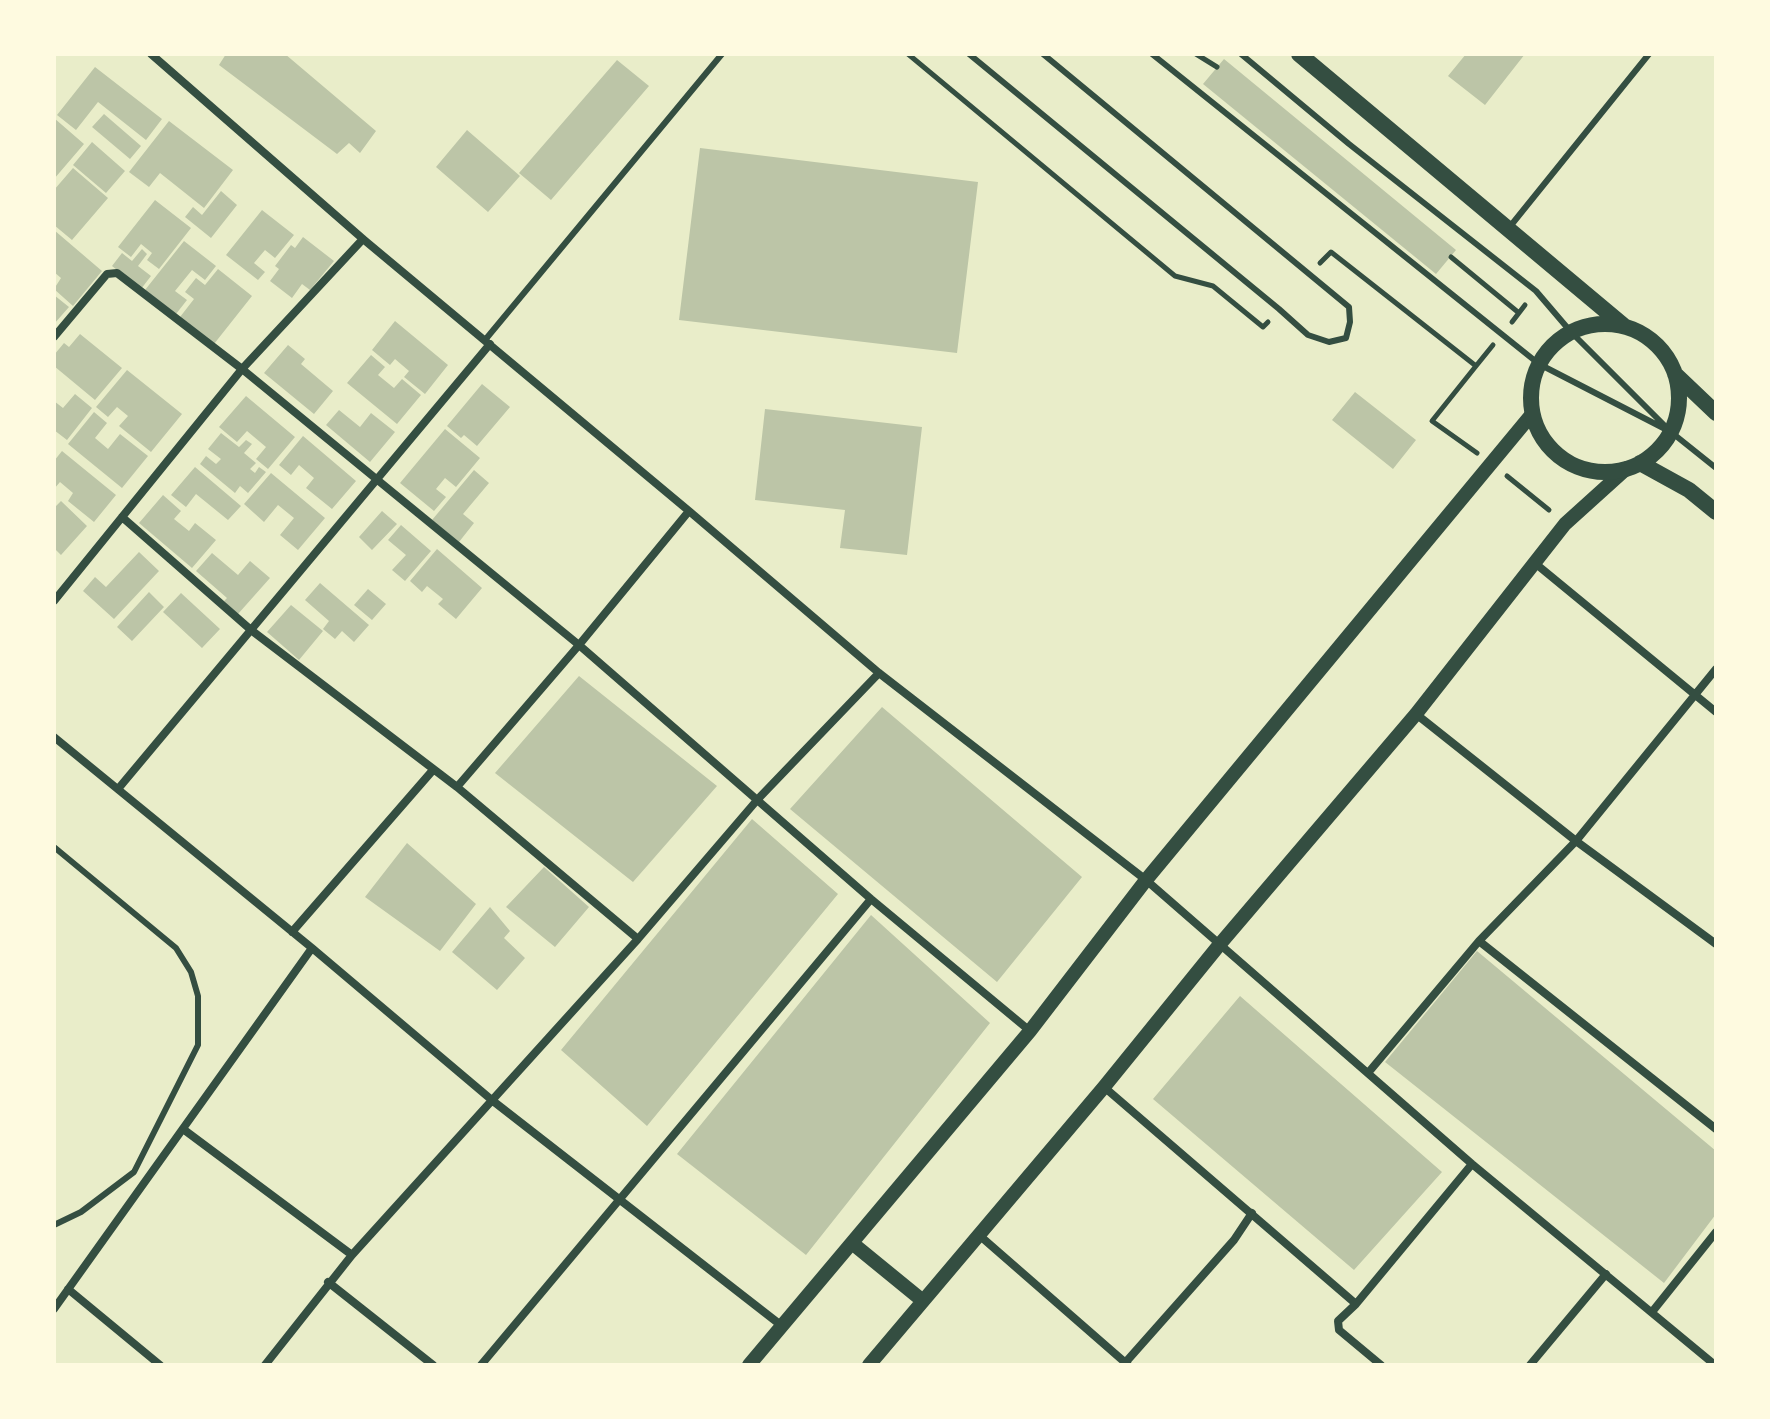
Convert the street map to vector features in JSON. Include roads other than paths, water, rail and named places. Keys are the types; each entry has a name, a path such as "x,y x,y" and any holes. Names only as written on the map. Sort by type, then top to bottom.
{"main road":[{"path":"1299,54 1626,327 1647,337 1664,353 1675,374 1679,393 1678,414 1663,444 1634,466 1603,472 1579,467 1558,455 1542,436 1532,414 1532,389 1539,364 1553,346 1571,332 1607,324 1626,327"},
{"path":"1675,374 1716,413"},
{"path":"1634,466 1689,490 1716,512"}],"street":[{"path":"151,54 363,239 879,673 1146,880 1472,1164 1715,1365"},
{"path":"54,601 242,369 363,239"},
{"path":"54,337 107,274 117,273 242,369 579,645 871,899 1030,1031"},
{"path":"118,789 487,342"},
{"path":"749,1365 1030,1031 1146,880 1532,414"},
{"path":"875,1363 978,1234 1416,714 1565,524 1634,466"},
{"path":"457,787 689,511"},
{"path":"122,517 251,630 457,787 638,939"},
{"path":"1536,564 1716,712"},
{"path":"1368,1073 1479,941 1576,841 1716,669"},
{"path":"265,1365 328,1282 638,939 758,799 879,673"},
{"path":"1416,714 1576,841 1716,944"},
{"path":"54,737 493,1101 782,1326"},
{"path":"292,932 433,770"},
{"path":"481,1365 871,899"},
{"path":"1479,941 1716,1129"},
{"path":"54,1309 312,948"},
{"path":"1104,1087 1356,1304"},
{"path":"183,1129 352,1255"},
{"path":"1381,1365 1337,1326 1472,1164"},
{"path":"978,1234 1126,1364 1234,1240 1252,1213"},
{"path":"1652,1312 1716,1232"},
{"path":"852,1243 923,1301"},
{"path":"1530,1365 1606,1274"},
{"path":"328,1282 433,1365"},
{"path":"68,1289 160,1365"}],"lane":[{"path":"487,342 722,54"},
{"path":"969,54 1308,335 1329,342 1346,338 1350,322 1349,307 1043,54"},
{"path":"1152,54 1539,364 1671,432"},
{"path":"1241,54 1349,144 1536,291 1571,332 1671,432 1716,468"},
{"path":"1508,229 1649,54"},
{"path":"54,847 176,948 191,972 198,996 198,1045 134,1172 81,1212 54,1225"}]}
